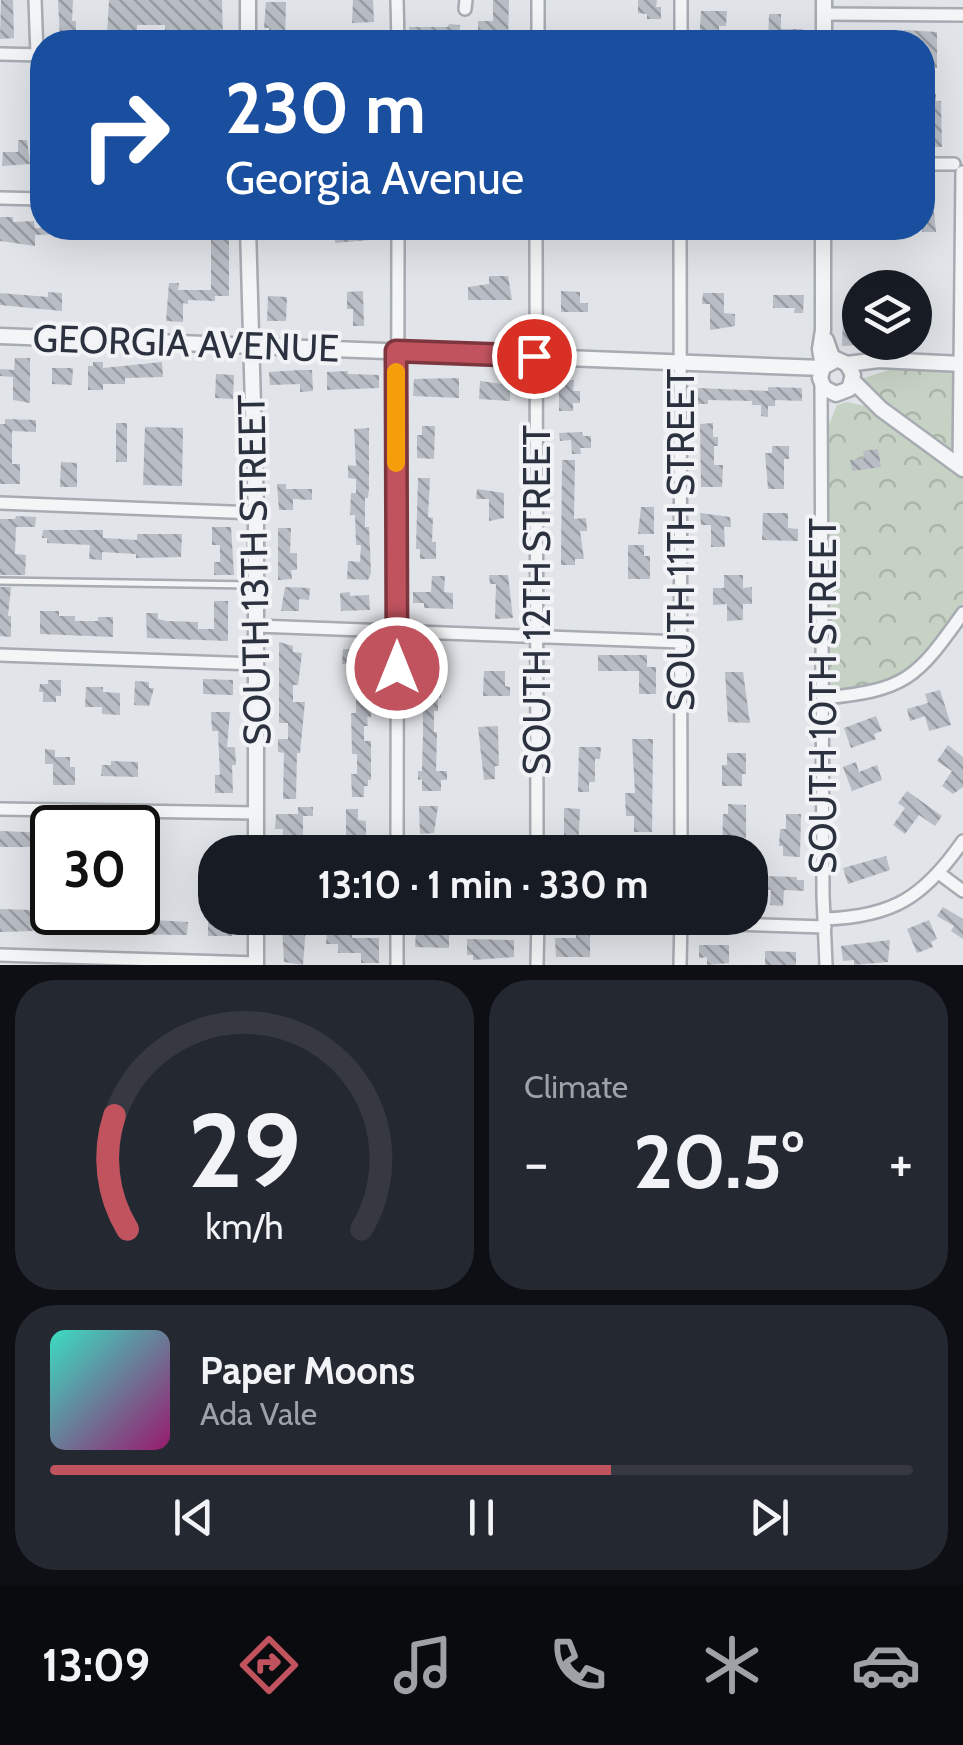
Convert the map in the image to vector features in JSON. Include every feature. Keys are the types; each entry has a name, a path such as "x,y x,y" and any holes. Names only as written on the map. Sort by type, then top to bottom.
{"street":[{"path":"35,0 38,30"},
{"path":"248,0 248,30"},
{"path":"398,0 398,30"},
{"path":"538,0 538,30"},
{"path":"681,0 681,30"},
{"path":"824,7 963,14"},
{"path":"0,54 30,55"},
{"path":"935,165 960,166 961,468"},
{"path":"0,198 30,199"},
{"name":"SOUTH 13TH STREET","path":"248,240 256,513 256,835"},
{"path":"397,835 398,240"},
{"name":"SOUTH 12TH STREET","path":"536,240 538,835"},
{"name":"SOUTH 11TH STREET","path":"680,240 681,835"},
{"name":"SOUTH 10TH STREET","path":"824,240 823,330 829,353 821,426 826,965"},
{"name":"GEORGIA AVENUE","path":"0,336 679,360 828,371 880,360 962,364"},
{"name":"GEORGIA AVENUE","path":"853,380 863,372 892,363"},
{"path":"828,371 853,380 881,409 961,468"},
{"path":"828,371 839,394 881,409"},
{"path":"839,394 853,380"},
{"name":"SOUTH 10TH STREET","path":"821,426 839,394"},
{"path":"0,504 256,513"},
{"path":"824,698 871,693 907,679 931,658 963,614"},
{"path":"257,626 682,642"},
{"path":"0,654 256,664"},
{"path":"0,809 256,814"},
{"path":"768,922 825,923 886,910 911,898 940,874 963,842"},
{"path":"940,874 963,890"},
{"path":"0,955 256,964 256,935"},
{"path":"397,935 397,965"},
{"path":"537,965 540,935"},
{"path":"680,935 680,965"}],"lane":[{"path":"0,581 256,585"}],"green space":[{"path":"892,369 957,370 955,457 882,404 858,380"},
{"path":"847,402 869,407 963,476 963,603 933,644 903,673 880,684 836,691 828,685 826,432 837,405"}],"building":[{"path":"1,0 13,0 14,38 0,39"},
{"path":"58,0 73,0 72,21 76,21 76,30 60,30"},
{"path":"109,0 222,0 223,30 165,30 165,25 137,25 137,30 107,30"},
{"path":"353,0 373,0 374,22 352,23"},
{"path":"493,0 509,0 508,30 478,30 478,21 493,21"},
{"path":"638,0 657,0 661,19 647,19 647,14 638,13"},
{"path":"266,2 286,2 285,30 264,28"},
{"path":"701,11 727,11 726,26 700,30"},
{"path":"769,14 781,14 781,29 803,29 803,30 768,30"},
{"path":"460,25 460,30 409,30 409,27"},
{"path":"935,32 937,32 935,68"},
{"path":"935,94 936,101 941,101 942,147 935,147"},
{"path":"18,140 27,140 30,164 2,166 3,152 18,152"},
{"path":"0,217 13,217 13,222 30,221 30,240 35,240 35,246 0,241"},
{"path":"211,240 229,240 229,296 215,296 215,301 188,300 188,304 183,303 183,322 166,321 169,283 179,283 178,290 211,290"},
{"path":"489,276 508,276 512,300 468,300 468,287 489,284"},
{"path":"363,291 364,326 353,326 347,292"},
{"path":"561,291 580,292 580,303 588,303 588,312 561,312"},
{"path":"48,292 62,293 62,311 0,305 0,293 48,297"},
{"path":"703,293 724,293 724,313 735,314 735,326 710,330 710,304 702,304"},
{"path":"773,295 804,295 803,313 794,313 795,308 773,308"},
{"path":"268,296 287,297 286,321 267,321"},
{"path":"15,358 30,358 30,403 13,400 13,377 0,376 0,369 14,370"},
{"path":"93,362 103,362 103,368 162,362 163,377 125,378 125,384 103,384 103,390 88,390 88,366 93,366"},
{"path":"52,368 73,368 72,385 52,384"},
{"path":"312,370 313,391 300,392 300,384 270,385 269,372"},
{"path":"327,372 379,375 379,388 327,390"},
{"path":"216,374 234,375 233,399 215,398"},
{"path":"459,378 459,398 413,396 414,379"},
{"path":"559,380 574,380 573,391 580,391 580,403 573,403 573,411 559,411"},
{"path":"480,381 510,385 510,401 479,399"},
{"path":"768,387 802,388 802,401 775,400 775,406 768,406 768,417 761,416 761,405 752,405 752,401 708,400 708,404 697,404 696,388 768,391"},
{"path":"5,419 36,420 36,432 12,431 12,464 20,464 20,484 0,484 0,424 5,424"},
{"path":"116,423 127,423 127,462 116,462"},
{"path":"713,423 713,437 718,437 714,465 723,465 722,487 701,487 700,424"},
{"path":"422,426 435,426 434,459 417,458 417,435 422,435"},
{"path":"145,427 183,428 182,486 143,485"},
{"path":"369,428 365,527 369,527 371,573 368,580 347,579 348,561 360,562 361,545 356,545 355,515 350,515 356,479 348,478 348,465 356,466 354,429"},
{"path":"582,432 583,436 591,436 591,448 580,448 581,454 572,454 571,440 560,441 559,433"},
{"path":"772,446 789,446 789,459 784,459 784,489 768,489 765,453 772,453"},
{"path":"878,449 881,467 852,471 850,460 864,459 863,451"},
{"path":"562,460 575,460 574,519 586,518 587,531 580,531 584,559 575,559 575,565 561,565"},
{"path":"61,462 77,463 77,487 60,487"},
{"path":"418,478 430,478 428,517 433,518 436,559 420,559 420,549 416,549"},
{"path":"277,484 286,484 286,489 312,489 312,500 293,499 293,510 279,510"},
{"path":"477,489 504,493 504,518 489,521 489,499 476,499"},
{"path":"641,507 654,507 654,534 638,534"},
{"path":"700,513 730,517 731,527 724,527 725,547 711,547 711,525 701,525"},
{"path":"763,513 788,513 788,528 798,529 798,541 762,540"},
{"path":"36,517 35,527 16,527 15,554 26,555 25,575 0,575 0,519"},
{"path":"212,527 231,527 234,575 214,575 214,562 220,562 220,545 212,545"},
{"path":"278,528 291,528 290,553 297,553 297,570 291,570 292,579 278,580"},
{"path":"43,530 103,530 103,538 137,540 137,534 182,534 181,557 136,558 136,554 102,552 102,560 89,559 90,545 47,543 47,538 42,538"},
{"path":"628,545 644,545 644,556 650,556 650,579 628,579"},
{"path":"489,575 508,575 513,618 495,619 496,584 490,584"},
{"path":"724,575 743,575 743,588 752,587 752,604 743,604 743,620 727,621 727,604 713,605 713,588 724,588"},
{"path":"432,576 445,576 444,592 453,593 453,609 424,608 424,603 413,603 413,592 431,592"},
{"path":"0,587 11,587 11,637 0,636"},
{"path":"285,587 310,588 309,600 299,599 299,611 281,611"},
{"path":"350,592 350,596 369,595 370,610 341,611 340,593"},
{"path":"214,601 228,601 228,641 147,638 146,613 158,613 158,619 167,621 198,622 198,629 214,629"},
{"path":"40,611 59,611 59,616 75,616 75,621 113,617 113,637 40,634"},
{"path":"279,642 302,653 298,685 293,685 293,702 305,702 297,753 296,799 283,799 284,753 278,752 278,739 288,739 288,723 279,723"},
{"path":"343,649 369,650 369,665 342,664"},
{"path":"422,651 438,651 441,698 438,711 434,711 436,771 447,771 447,780 441,780 441,791 422,791 422,779 418,780 418,771 422,771"},
{"path":"598,655 647,655 647,667 656,667 656,694 639,694 639,671 598,671"},
{"path":"484,671 505,671 510,696 483,696"},
{"path":"725,672 743,672 750,723 728,722"},
{"path":"203,679 233,680 233,695 203,694"},
{"path":"349,679 371,679 371,717 367,717 368,726 364,726 364,741 371,741 371,780 364,786 364,797 352,797 351,774 357,774 357,754 352,754 351,713 356,713 356,688 349,688"},
{"path":"48,680 61,680 61,696 56,696 56,702 43,702 43,692 39,692 40,684 48,684"},
{"path":"135,681 149,682 149,688 154,688 149,706 134,705"},
{"path":"86,687 120,693 120,715 102,714 102,707 85,707"},
{"path":"940,690 951,725 929,731 925,716 910,721 907,709 928,703 925,694"},
{"path":"211,712 230,712 227,747 235,747 233,793 215,793 215,775 220,775 218,731 212,731"},
{"path":"876,716 882,731 874,734 876,739 851,748 844,728"},
{"path":"498,726 499,766 495,766 495,779 484,780 478,727"},
{"path":"632,739 653,739 652,832 634,832 634,816 626,816 625,793 635,793"},
{"path":"948,745 963,757 963,787 953,794 942,786 952,771 937,761"},
{"path":"579,747 601,747 600,759 595,759 595,782 589,782 589,792 578,792"},
{"path":"45,749 55,750 55,757 70,757 70,767 75,767 75,785 53,785 53,764 45,764"},
{"path":"727,753 746,753 742,786 722,786 722,765 727,765"},
{"path":"111,761 138,762 138,777 101,776 102,765 111,765"},
{"path":"856,762 859,772 877,765 882,780 852,791 843,767"},
{"path":"907,791 942,816 935,826 919,815 905,834 893,825 905,808 898,803"},
{"path":"728,804 746,805 746,835 722,835 723,814 728,814"},
{"path":"419,806 438,806 434,833 420,834"},
{"path":"298,807 313,807 313,816 303,816 303,835 283,835 283,829 275,829 276,814 298,814"},
{"path":"564,808 580,809 579,835 564,835"},
{"path":"346,809 358,809 358,820 366,821 366,835 346,835"},
{"path":"786,814 801,814 800,857 783,856 783,846 779,846 780,829 786,829"},
{"path":"0,831 30,832 30,847 0,847"},
{"path":"886,856 890,870 848,884 843,868"},
{"path":"768,876 804,880 804,891 784,890 783,906 770,905"},
{"path":"943,907 963,919 963,939 951,931 954,926 937,916"},
{"path":"0,909 30,910 30,931 0,932"},
{"path":"160,920 188,922 187,935 160,935"},
{"path":"929,920 937,939 931,942 933,947 917,953 907,929"},
{"path":"283,935 305,935 303,965 284,962"},
{"path":"327,935 379,938 379,963 361,963 361,953 338,953 338,944 326,944"},
{"path":"416,935 449,935 449,948 415,947"},
{"path":"590,935 590,957 556,957 555,938"},
{"path":"467,939 514,940 514,957 473,960 473,955 467,955"},
{"path":"890,940 888,962 854,965 854,960 843,961 841,946"},
{"path":"699,945 729,945 729,963 707,965 707,957 699,958"},
{"path":"765,951 796,952 796,965 765,965"}],"slow traffic":[{"path":"396,372 396,463"}],"route":[{"path":"397,668 396,351 534,356"}]}
